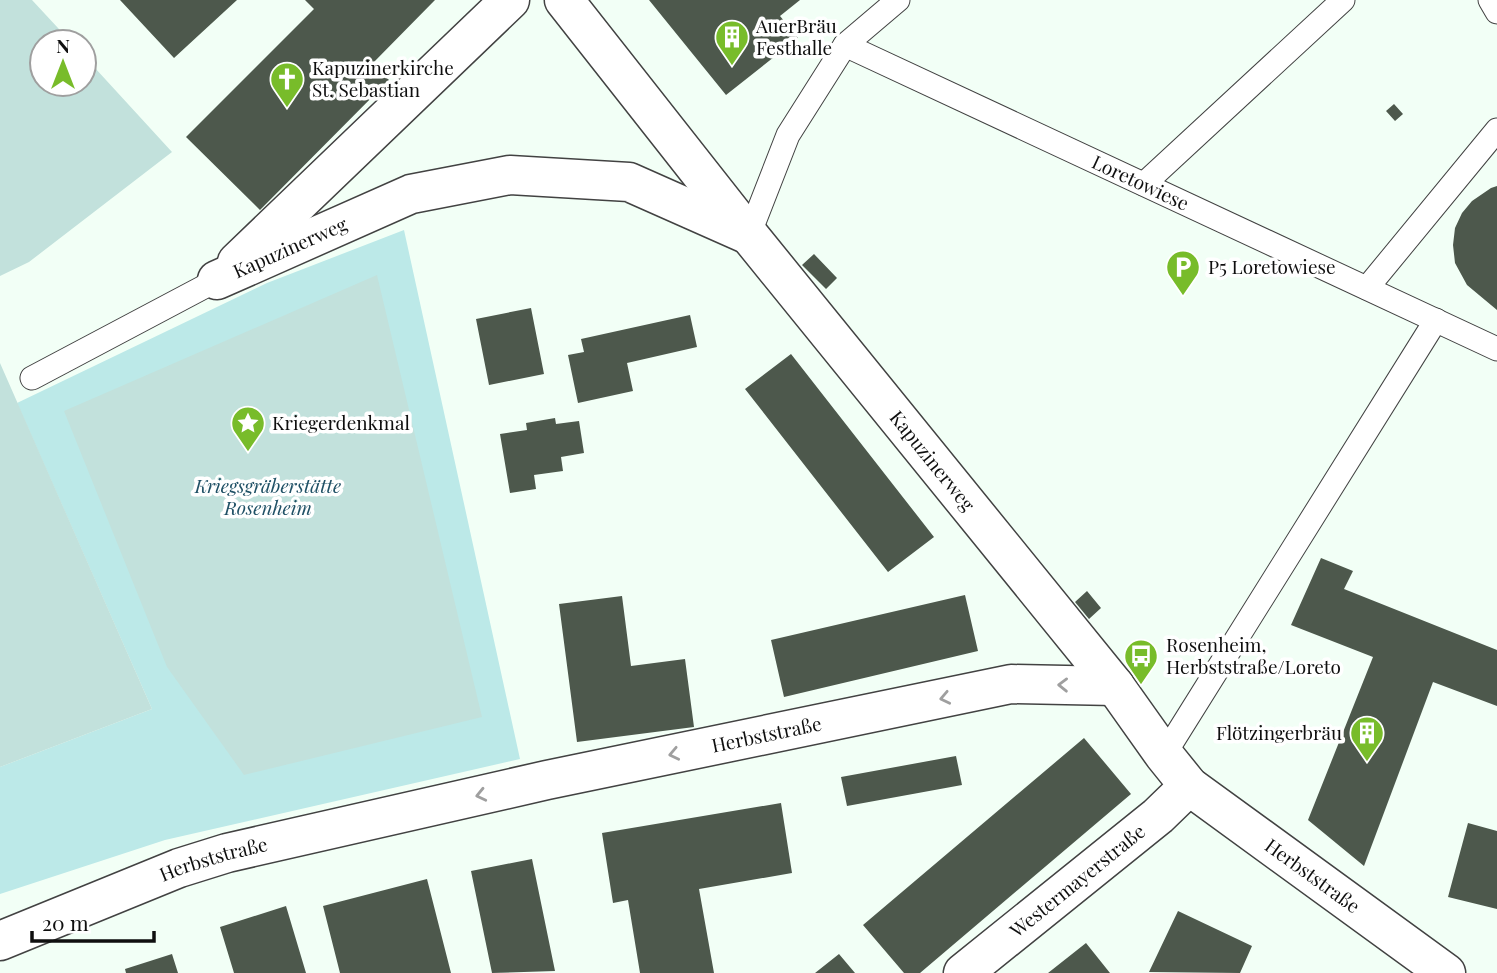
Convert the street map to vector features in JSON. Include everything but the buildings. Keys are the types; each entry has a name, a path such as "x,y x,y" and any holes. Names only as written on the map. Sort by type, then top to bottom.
{"street":[{"name":"Kapuzinerweg","path":"217,280 510,0"},
{"name":"Kapuzinerweg","path":"564,0 749,235 1115,686"},
{"name":"Kapuzinerweg","path":"217,280 411,194 510,175 629,182 749,235"},
{"name":"Herbststraße","path":"0,941 179,867 227,853 547,780 1011,684 1115,686 1189,786 1446,973"},
{"name":"Westermayerstraße","path":"963,973 1158,816 1189,786"}],"lane":[{"path":"749,235 788,135 845,45 898,0"},
{"path":"1144,184 1343,0"},
{"path":"1490,0 1497,12"},
{"name":"Loretowiese","path":"845,45 1497,349"},
{"path":"1367,288 1497,130"},
{"path":"32,378 217,280"},
{"path":"1164,755 1436,320"}],"green space":[{"path":"0,0 32,0 58,28 28,28 28,98 98,98 98,71 172,152 29,262 0,276"},
{"name":"Kriegsgräberstätte Rosenheim","path":"404,230 520,759 165,840 0,894 0,767 152,709 17,403 267,283"},
{"name":"Kriegsgräberstätte Rosenheim","path":"377,275 482,717 244,775 167,667 64,411"},
{"path":"0,363 152,709 0,767"}],"place":[{"name":"AuerBräu Festhalle","path":"732,67"},
{"name":"Kapuzinerkirche St. Sebastian","path":"287,109"},
{"name":"P5 Loretowiese","path":"1183,297"},
{"name":"Kriegerdenkmal","path":"248,453"},
{"name":"Rosenheim, Herbststraße/Loreto","path":"1141,686"},
{"name":"Flötzingerbräu","path":"1367,763"}]}
